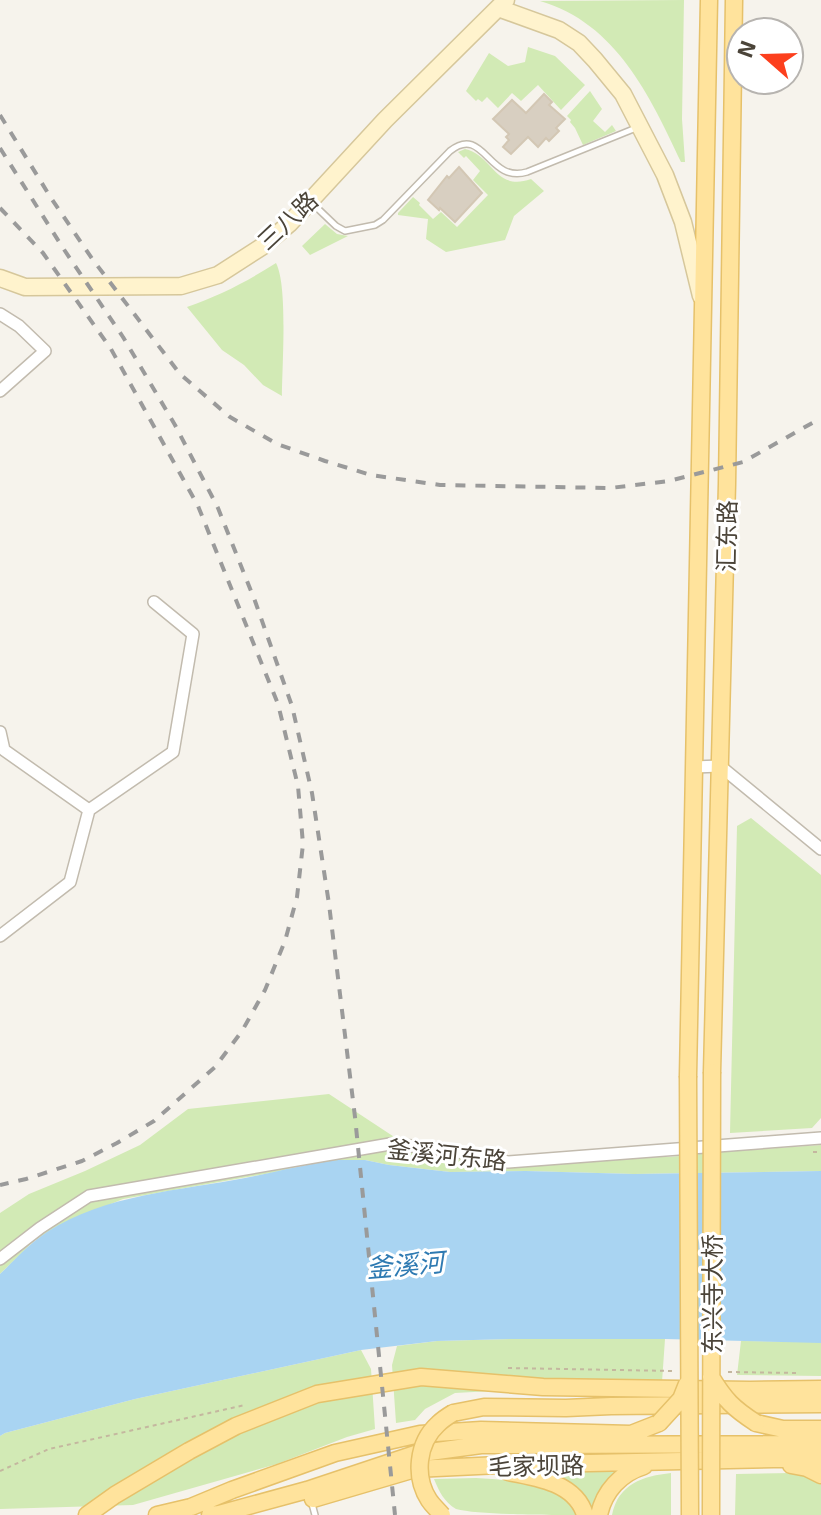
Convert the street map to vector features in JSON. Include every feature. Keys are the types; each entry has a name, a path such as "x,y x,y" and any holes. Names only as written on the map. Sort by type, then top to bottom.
{"main road":[{"name":"汇东路","path":"688,1076 709,0"},
{"name":"汇东路","path":"712,1072 727,468 734,0"},
{"path":"502,4 559,30 579,43 623,94 665,175 683,222 704,312"},
{"name":"三八路","path":"0,278 25,287 181,286 218,275 263,246 289,224 385,120 502,4"},
{"name":"东兴寺大桥","path":"711,1515 712,1072"},
{"name":"东兴寺大桥","path":"688,1076 690,1515"},
{"path":"157,1515 191,1507 335,1453 420,1434 481,1430 631,1434 659,1423 681,1399 690,1375"},
{"path":"87,1515 115,1495 236,1426 317,1394 421,1377 543,1387 821,1389"},
{"path":"711,1377 726,1400 756,1423 783,1429 821,1429"},
{"path":"442,1515 429,1500 421,1480 419,1461 425,1441 437,1424 453,1413 484,1407 821,1404"},
{"path":"415,1461 481,1445 821,1444"},
{"name":"毛家坝路","path":"210,1515 415,1461 499,1465 821,1458"},
{"path":"766,1459 807,1468 821,1475"},
{"path":"415,1461 542,1478 566,1490 583,1507 585,1515"},
{"name":"毛家坝路","path":"258,1515 313,1507 415,1461"},
{"path":"599,1515 612,1486 628,1473 660,1463"}],"street":[{"path":"0,314 19,326 45,351 0,391"},
{"path":"0,936 70,882 89,810 173,752 193,634 154,602"},
{"path":"0,732 2,750 89,810"},
{"path":"694,767 720,766 821,849"},
{"name":"釜溪河东路","path":"0,1259 89,1196 390,1144 444,1149 508,1162 821,1138"}],"lane":[{"path":"310,201 342,230 349,231 383,220 450,151 460,145 476,146 504,172 516,175 641,126"}],"green space":[{"path":"684,0 682,119 685,162 681,162 643,88 610,44 590,26 540,1"},
{"path":"528,47 555,56 585,85 561,110 538,85 521,101 512,93 498,108 487,97 482,102 476,101 466,91 489,53 508,66 525,62"},
{"path":"590,91 602,109 593,121 605,132 612,125 616,131 583,145 567,116"},
{"path":"465,149 482,158 509,181 531,179 544,191 514,216 505,240 446,252 426,239 428,219 398,213 413,197 433,219 441,212 457,227 488,195 473,180 480,171 458,152"},
{"path":"325,224 337,234 348,236 310,255 302,246"},
{"path":"276,263 283,308 282,396 263,385 244,365 222,350 187,307 233,288"},
{"path":"751,818 821,875 821,1118 812,1128 730,1133 737,826"},
{"path":"329,1094 411,1148 434,1159 668,1157 821,1145 821,1171 634,1174 450,1172 365,1160 313,1163 123,1199 58,1226 34,1241 0,1274 0,1213 29,1194 140,1145 188,1109"},
{"path":"665,1339 662,1382 455,1393 425,1409 415,1420 396,1423 392,1365 397,1346 437,1341"},
{"path":"741,1341 821,1342 821,1376 737,1375"},
{"path":"361,1350 371,1369 375,1429 277,1464 133,1505 0,1509 0,1436 5,1433 135,1399"},
{"path":"621,1469 601,1487 593,1513 575,1488 549,1471"},
{"path":"671,1473 671,1515 612,1515 620,1496 633,1484 651,1476"},
{"path":"791,1473 807,1476 821,1484 821,1515 735,1515 736,1474"},
{"path":"476,1478 547,1487 562,1496 578,1515 497,1514 456,1509 445,1500 434,1479"}],"water":[{"name":"釜溪河","path":"338,1160 365,1160 450,1172 634,1174 821,1171 821,1343 665,1339 437,1341 361,1350 135,1399 0,1436 0,1274 31,1244 81,1214 131,1198"}],"building":[{"path":"544,94 552,102 549,105 565,119 556,128 559,131 538,147 528,137 511,154 503,147 509,140 506,137 509,134 493,119 512,100 526,113"},
{"path":"459,167 482,193 455,222 428,200 447,176 449,178"}],"railway":[{"path":"0,115 93,260 180,374 230,417 277,444 371,475 440,485 610,488 669,481 743,462 821,418"},
{"path":"0,148 123,337 175,425 218,508 292,706 312,793 329,904 355,1117 395,1515"},
{"path":"0,208 43,253 111,349 198,506 278,704 298,786 303,844 297,897 285,941 265,990 242,1031 215,1067 154,1121 117,1143 82,1161 0,1185"}]}
